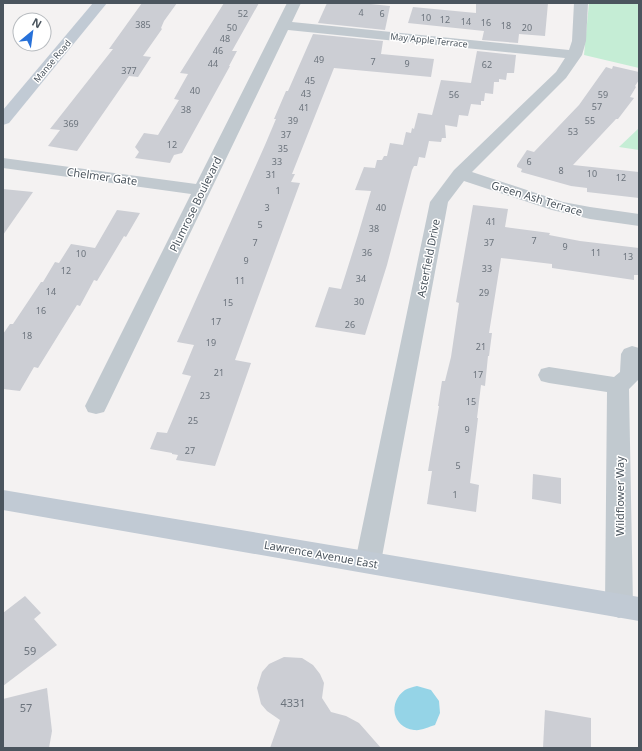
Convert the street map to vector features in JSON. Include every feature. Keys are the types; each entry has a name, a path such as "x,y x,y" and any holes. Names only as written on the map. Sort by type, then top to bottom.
{"main road":[{"name":"Manse Road","path":"3,120 100,3"},
{"name":"Lawrence Avenue East","path":"3,500 629,608"}],"street":[{"name":"Plumrose Boulevard","path":"96,406 294,3"},
{"name":"Asterfield Drive","path":"368,562 439,202 460,174 561,76 575,55 579,41 580,3"},
{"name":"May Apple Terrace","path":"283,25 575,55"},
{"name":"Chelmer Gate","path":"3,163 202,190"},
{"name":"Green Ash Terrace","path":"460,174 558,206 590,213 639,220"},
{"path":"549,375 618,386 629,380 631,375 632,354"},
{"name":"Wildflower Way","path":"618,386 629,608"}],"green space":[{"path":"589,3 639,3 639,68 584,55"},
{"path":"639,128 639,150 619,147"}],"water":[{"path":"417,686 431,690 439,701 440,713 435,725 414,730 401,724 397,719 395,707 396,701 406,689"}],"building":[{"path":"142,3 177,3 164,21 161,28 162,29 143,56 151,57 138,77 129,76 77,151 48,146 60,130 50,129 113,49 109,49"},
{"path":"224,3 259,3 232,51 237,51 230,66 182,153 174,155 170,163 135,158 139,152 135,147 144,133 158,135 179,100 174,99 188,74 180,73"},
{"path":"327,3 361,3 390,6 385,30 318,23"},
{"path":"476,3 548,3 545,36 519,34 518,43 482,40 484,31 408,23 413,7 476,13"},
{"path":"313,34 383,41 381,54 434,59 431,77 334,68 292,174 295,174 291,182 300,183 235,360 251,363 215,466 176,460 178,455 150,449 157,432 167,433 191,376 182,374 194,345 177,342 265,145 286,91 288,91"},
{"path":"477,51 516,55 514,73 507,73 506,80 499,79 499,82 494,82 493,94 485,93 484,101 481,101 481,105 471,104 468,116 459,115 457,127 445,125 446,138 442,138 441,142 429,141 425,158 419,157 417,166 414,166 412,170 387,265 365,335 315,327 329,287 341,289 358,235 371,191 355,190 364,167 375,168 377,160 382,160 384,156 387,156 390,143 403,145 406,132 411,133 412,128 414,129 418,113 432,115 441,80 471,83"},
{"path":"613,66 639,72 639,80 630,97 634,98 618,119 616,119 573,165 639,172 639,198 587,192 587,188 571,186 521,172 522,169 517,167 517,165 527,150 534,152 579,105 606,67 612,69"},
{"path":"3,189 33,192 3,235"},
{"path":"473,205 508,209 505,227 550,233 549,235 580,241 639,248 639,275 634,275 634,280 552,268 552,264 501,258 489,333 492,333 485,386 481,385 470,483 479,485 476,512 427,504 432,471 428,471 438,406 442,381 445,381 451,357 459,303 456,302"},
{"path":"117,210 140,213 126,237 124,236 97,281 94,280 80,306 77,305 38,368 34,367 20,391 3,389 3,334 10,324 13,324 41,282 43,282 55,262 59,263 71,244 95,248"},
{"path":"533,474 561,478 561,504 532,499"},
{"path":"25,596 41,613 34,619 57,645 3,686 3,613"},
{"path":"284,657 302,658 313,665 320,674 324,683 322,698 331,712 346,716 359,723 381,748 270,748 280,720 267,711 261,704 257,688 262,672 269,664"},
{"path":"47,688 52,731 49,748 3,748 3,699"},
{"path":"545,710 591,718 591,748 543,748"}]}
